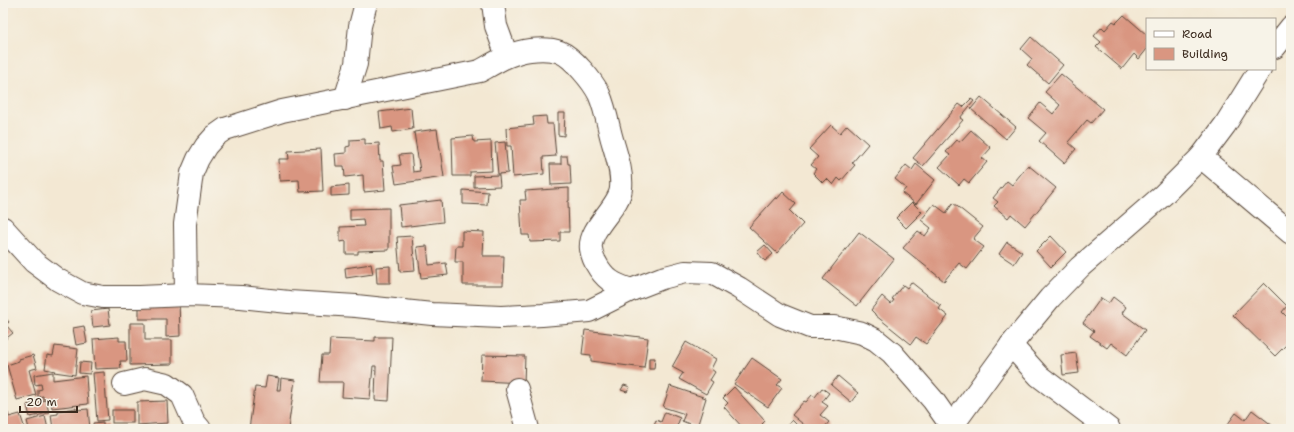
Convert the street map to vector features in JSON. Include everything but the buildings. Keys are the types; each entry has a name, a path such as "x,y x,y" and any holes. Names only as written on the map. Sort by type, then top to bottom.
{"street":[{"path":"345,99 356,64 360,26 366,3"},
{"path":"493,3 496,26 508,56"},
{"path":"1276,46 1291,27"},
{"path":"186,295 185,224 192,173 206,146 215,136 225,129 282,111 480,71 508,56 530,50 561,52 592,81 600,95 618,162 621,189 619,196 592,239 591,248 595,261 602,272 613,283 631,290"},
{"path":"3,228 34,262 58,280 82,293 103,297 186,295 241,297 289,302 356,306 432,314 501,317 589,311 631,290 662,278 685,272 712,273 739,288 780,315 810,327 834,327 862,333 876,340 892,353 933,400 951,428 1011,345 1050,298 1080,267 1163,195 1201,157 1226,125 1259,70"},
{"path":"1201,157 1291,233"},
{"path":"1011,345 1038,376 1109,429"},
{"path":"124,384 145,379 167,384 182,395 194,422 200,429"},
{"path":"517,389 528,429"}]}
